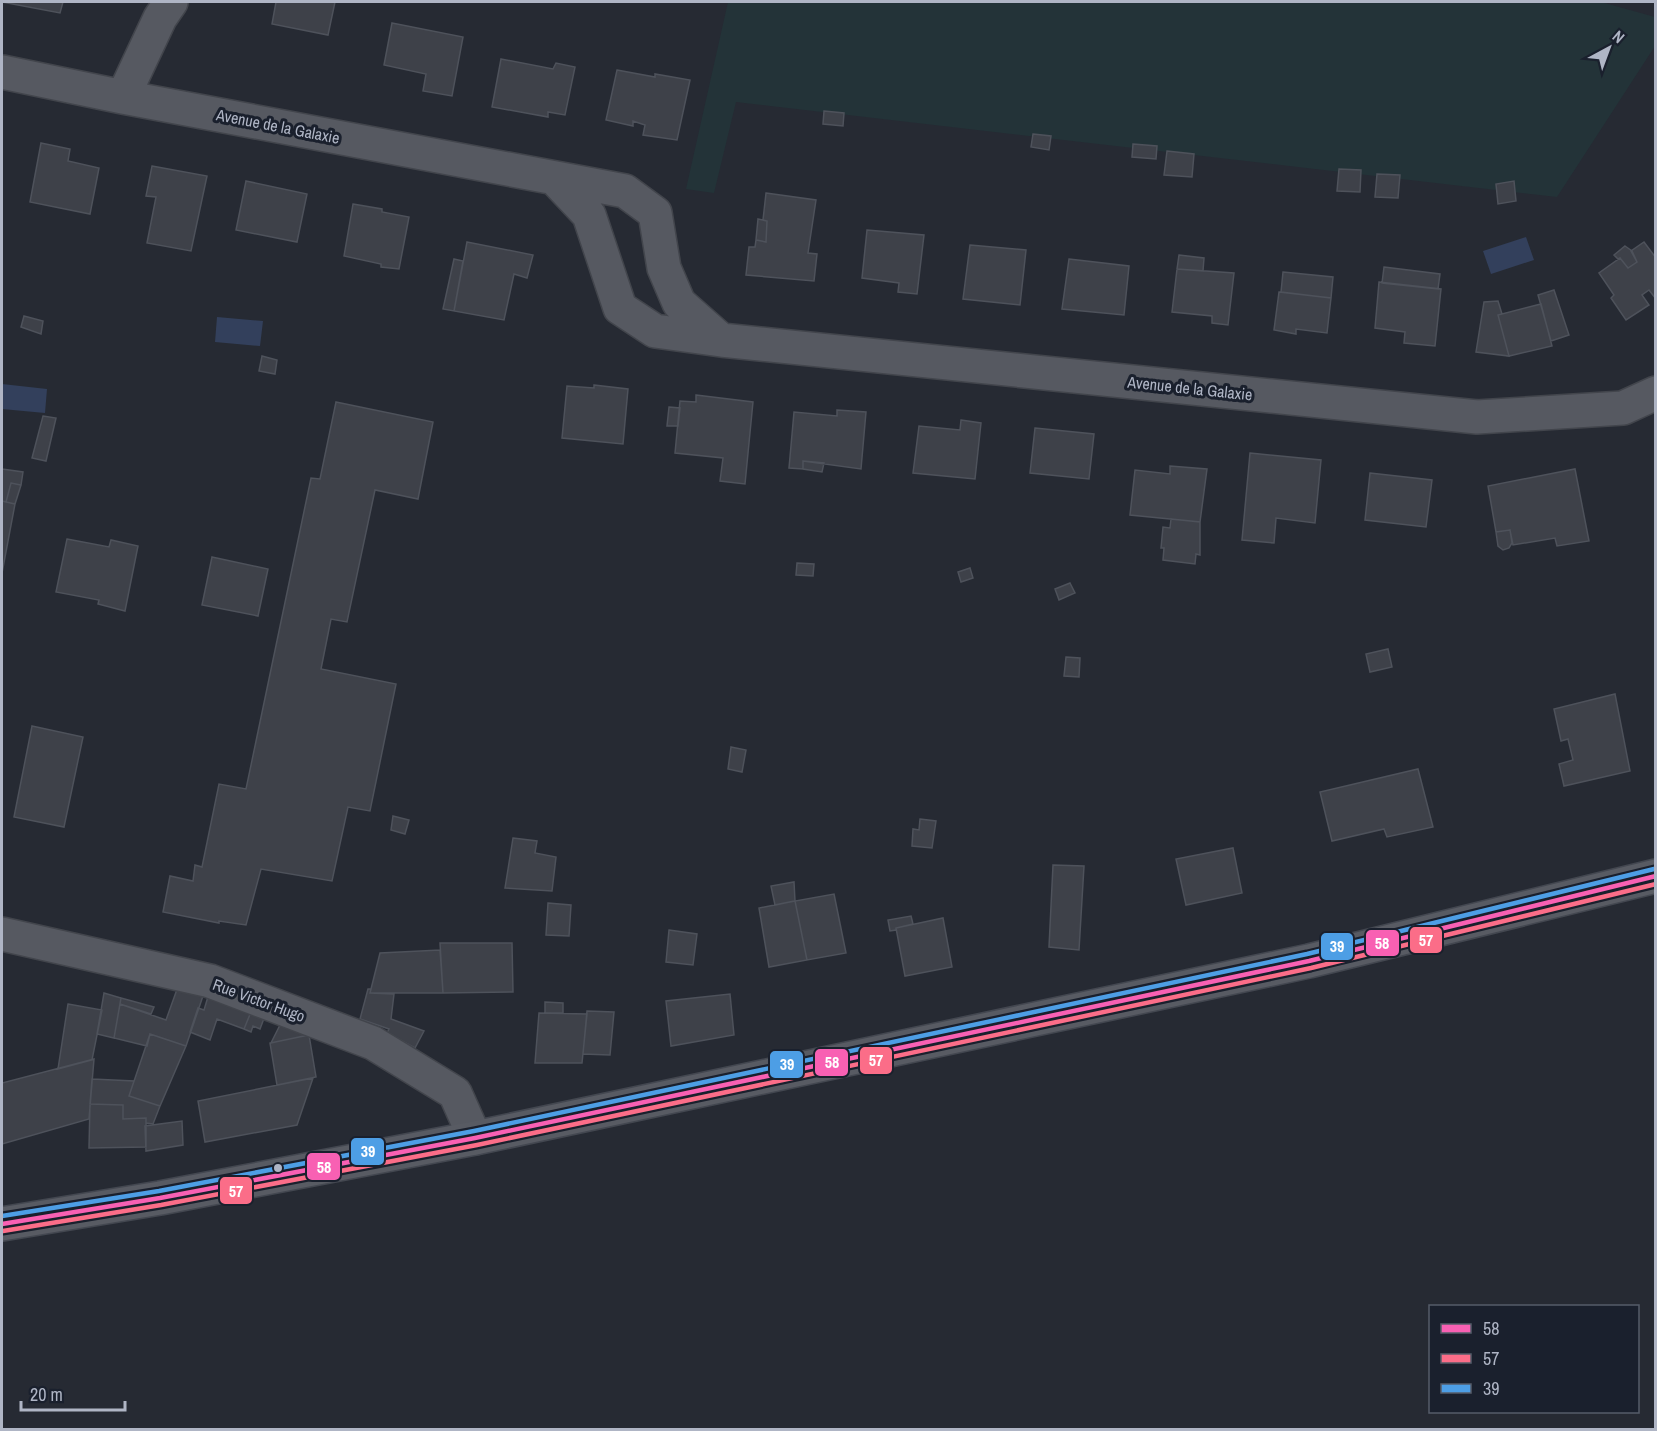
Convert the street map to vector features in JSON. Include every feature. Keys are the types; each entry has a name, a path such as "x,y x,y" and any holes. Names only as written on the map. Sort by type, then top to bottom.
{"main road":[{"path":"2,1224 160,1198 475,1137 1309,962 1656,876"}],"street":[{"path":"123,97 160,18 171,2"},
{"name":"Avenue de la Galaxie","path":"2,72 123,97 625,191 655,213 664,268 679,303 721,340"},
{"name":"Avenue de la Galaxie","path":"555,178 589,216 620,308 655,331 721,340 1477,417 1623,408 1656,393"},
{"name":"Rue Victor Hugo","path":"2,934 210,981 373,1043 455,1093 475,1137"}],"shaded area":[{"path":"728,2 1601,2 1655,17 1655,46 1557,197 736,102 714,193 686,189"}],"water":[{"path":"1526,237 1534,260 1491,274 1483,251"},
{"path":"217,317 263,321 260,346 215,342"},
{"path":"2,384 47,389 45,413 2,409"}],"building":[{"path":"2,2 63,2 60,13"},
{"path":"276,2 335,2 328,35 272,24"},
{"path":"392,23 463,37 452,96 423,91 426,74 384,65"},
{"path":"501,59 553,69 556,63 575,67 565,115 548,112 548,117 492,107"},
{"path":"617,70 690,80 677,140 643,135 645,125 633,121 633,126 606,120"},
{"path":"824,111 844,113 843,126 823,124"},
{"path":"1033,134 1051,136 1049,150 1031,147"},
{"path":"41,143 70,149 68,161 99,168 90,214 30,202"},
{"path":"1133,144 1157,146 1156,159 1132,157"},
{"path":"1167,151 1194,154 1192,177 1164,175"},
{"path":"152,166 207,176 191,251 147,243 156,197 146,196"},
{"path":"1339,169 1361,170 1360,192 1337,191"},
{"path":"1377,174 1400,175 1398,198 1375,197"},
{"path":"246,181 307,194 297,242 236,230"},
{"path":"1514,181 1516,201 1498,204 1496,184"},
{"path":"766,193 816,200 808,253 817,254 814,281 746,275 749,247 755,247 756,240 766,242 767,221 763,220"},
{"path":"353,204 409,217 399,269 381,267 381,264 344,256"},
{"path":"758,219 767,221 766,242 756,240"},
{"path":"867,230 924,235 917,294 898,292 899,283 862,278"},
{"path":"467,242 533,255 527,278 514,274 504,320 454,311"},
{"path":"1644,242 1656,258 1656,299 1649,290 1642,295 1649,305 1626,320 1611,298 1614,295 1599,273 1620,258 1628,268 1637,262 1631,251"},
{"path":"970,245 1026,250 1020,305 963,299"},
{"path":"1625,246 1632,251 1637,262 1628,268 1620,258 1614,255"},
{"path":"1179,255 1204,258 1203,271 1177,269"},
{"path":"454,259 463,261 454,311 443,309"},
{"path":"1069,259 1129,266 1124,315 1062,309"},
{"path":"1384,267 1440,274 1438,289 1382,283"},
{"path":"1177,269 1234,273 1228,325 1212,323 1212,316 1172,312"},
{"path":"1283,272 1333,277 1331,298 1281,292"},
{"path":"1379,282 1441,289 1435,346 1404,343 1405,332 1375,328"},
{"path":"1554,290 1569,335 1551,341 1538,295"},
{"path":"1279,292 1331,298 1327,333 1296,329 1296,334 1274,330"},
{"path":"1498,301 1502,314 1498,315 1509,356 1476,352 1484,302"},
{"path":"1541,304 1552,346 1509,356 1498,315"},
{"path":"24,316 43,321 41,334 21,327"},
{"path":"262,356 277,360 275,374 259,371"},
{"path":"594,385 628,389 623,444 562,438 567,386 594,388"},
{"path":"696,395 753,402 745,484 720,481 723,458 675,453 680,401 696,402"},
{"path":"336,402 433,422 418,499 375,490 347,622 331,619 321,669 396,684 370,811 348,807 332,881 261,869 246,925 219,921 219,923 163,912 170,876 193,881 195,865 202,867 219,784 246,789 311,478 320,479"},
{"path":"669,407 680,408 678,426 667,426"},
{"path":"837,410 866,412 861,469 803,461 803,469 789,468 794,412 837,416"},
{"path":"43,416 56,418 46,461 32,458"},
{"path":"961,420 981,423 975,479 913,473 919,426 960,430"},
{"path":"1035,428 1094,434 1089,479 1030,473"},
{"path":"1250,453 1321,460 1315,523 1276,518 1274,543 1242,540"},
{"path":"803,461 824,463 822,472 803,469"},
{"path":"1170,466 1207,469 1200,522 1130,515 1135,470 1170,474"},
{"path":"2,469 23,472 21,485 11,483 6,502 2,501"},
{"path":"1575,469 1589,541 1557,546 1555,538 1513,545 1510,530 1496,532 1488,486"},
{"path":"1370,473 1432,480 1426,527 1365,520"},
{"path":"11,483 21,485 15,504 6,502"},
{"path":"2,501 15,504 2,573"},
{"path":"1171,519 1200,522 1200,555 1196,554 1195,564 1163,560 1164,548 1161,548 1163,527 1170,528"},
{"path":"1510,530 1512,543 1509,548 1503,550 1498,546 1496,532"},
{"path":"67,539 109,547 111,540 138,546 125,611 98,604 99,600 56,592"},
{"path":"212,557 268,569 258,616 202,605"},
{"path":"797,563 814,564 813,576 796,575"},
{"path":"970,568 973,578 961,582 958,572"},
{"path":"1070,583 1075,593 1059,600 1055,589"},
{"path":"1388,649 1392,667 1370,672 1366,654"},
{"path":"1066,657 1080,658 1079,677 1064,676"},
{"path":"1615,694 1630,771 1564,786 1559,764 1573,760 1568,739 1561,741 1554,709"},
{"path":"32,726 83,737 64,827 14,817"},
{"path":"731,747 746,750 742,772 728,769"},
{"path":"1418,769 1433,827 1387,837 1384,829 1332,841 1320,792"},
{"path":"393,816 409,820 405,834 391,830"},
{"path":"920,819 936,821 932,848 912,846 913,829 919,830"},
{"path":"513,838 537,841 535,853 556,857 552,891 505,888"},
{"path":"1233,848 1242,893 1186,905 1176,859"},
{"path":"1053,865 1084,866 1079,950 1049,947"},
{"path":"794,882 795,901 775,905 771,886"},
{"path":"834,894 846,953 807,960 795,901"},
{"path":"795,901 807,960 769,967 759,908"},
{"path":"548,903 571,905 569,936 546,935"},
{"path":"911,916 913,924 890,931 888,920"},
{"path":"943,918 952,967 905,976 896,928"},
{"path":"669,930 697,934 693,965 666,962"},
{"path":"440,943 512,943 513,992 443,993"},
{"path":"440,950 443,993 370,993 380,953"},
{"path":"180,981 205,990 186,1046 150,1034 147,1046 114,1038 120,1004 166,1020"},
{"path":"368,989 371,989 370,993 394,994 391,1019 424,1031 415,1048 387,1033 389,1029 360,1019"},
{"path":"210,990 253,1007 244,1029 217,1019 210,1040 190,1032 198,1008 204,1010"},
{"path":"104,993 121,998 114,1038 97,1034"},
{"path":"730,994 734,1035 671,1046 666,1001"},
{"path":"121,998 154,1007 151,1014 120,1004"},
{"path":"545,1002 563,1003 563,1013 545,1013"},
{"path":"68,1004 102,1010 92,1060 58,1069"},
{"path":"253,1007 266,1013 260,1029 253,1026 251,1032 244,1029"},
{"path":"587,1011 614,1012 610,1055 583,1054"},
{"path":"539,1013 587,1014 582,1063 535,1063"},
{"path":"283,1019 309,1035 271,1043"},
{"path":"150,1034 186,1046 160,1106 129,1096"},
{"path":"309,1035 316,1077 277,1085 270,1043"},
{"path":"94,1059 89,1119 2,1144 2,1083"},
{"path":"313,1078 297,1125 205,1142 198,1101"},
{"path":"92,1079 134,1081 129,1096 160,1106 153,1124 146,1123 146,1118 123,1119 123,1105 90,1104"},
{"path":"90,1104 123,1105 123,1119 146,1118 146,1147 89,1148"},
{"path":"182,1121 183,1145 146,1151 145,1126"}],"transit line":[{"name":"39","path":"2,1216 159,1191 474,1131 1307,954 1654,869"},
{"name":"58","path":"2,1224 160,1198 475,1138 1309,961 1656,876"},
{"name":"57","path":"3,1231 161,1205 477,1145 1311,968 1656,884"}]}
